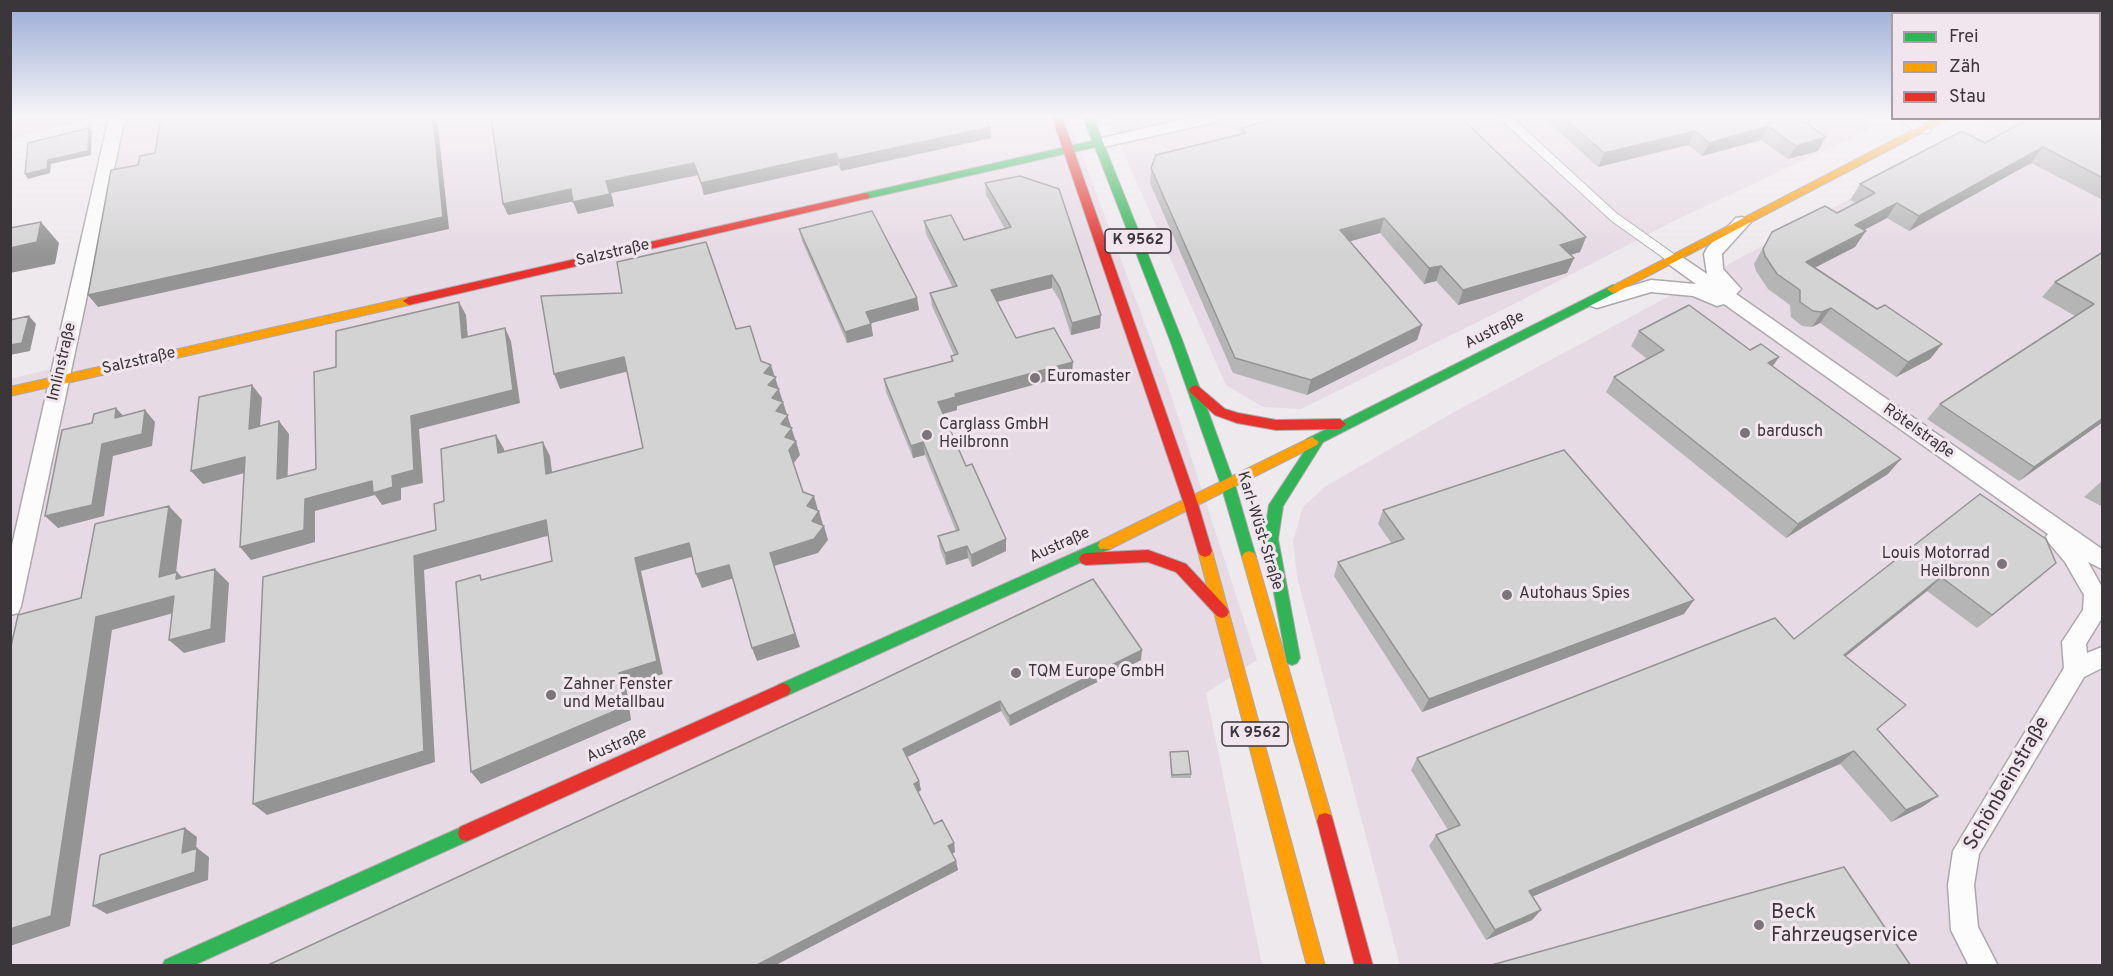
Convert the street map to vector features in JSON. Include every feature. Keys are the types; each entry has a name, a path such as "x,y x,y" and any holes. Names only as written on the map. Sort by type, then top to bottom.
{"main road":[{"name":"Salzstraße","path":"10,392 1013,163"},
{"name":"K 9562","path":"1072,163 1191,504 1316,966"},
{"name":"Karl-Wüst-Straße","path":"1107,163 1195,390 1228,485 1310,764 1364,966"},
{"name":"Austraße","path":"171,966 1191,504 1859,163"},
{"path":"1195,390 1220,412 1237,418 1276,425 1348,424"},
{"path":"1310,764 1271,539 1276,505 1321,437"},
{"path":"1069,561 1148,556 1181,568 1222,612"}],"street":[{"name":"Imlinstraße","path":"10,606 109,163"},
{"name":"Rötelstraße","path":"1742,222 1716,248 1713,254 1714,271 1786,339"},
{"name":"Rötelstraße","path":"1672,259 2103,560"},
{"name":"Rötelstraße","path":"1575,309 1639,288 1668,286 1712,296 1786,339"},
{"name":"Rötelstraße","path":"2046,522 2073,556 2095,594 2094,612 2074,642 2076,670"},
{"path":"2076,670 2103,657"},
{"name":"Schönbeinstraße","path":"1984,966 1965,930 1961,885 1966,850 2076,670"}],"lane":[{"path":"1555,163 1614,217 1672,259"}],"shaded area":[{"path":"117,163 1085,163 1168,386 1257,660 1206,693 1262,965 11,965 10,379 72,364"},
{"path":"1128,163 1798,163 1676,220 1508,307 1301,409 1263,407 1226,385"},
{"path":"1917,163 2102,163 2102,965 1400,965 1297,577 1293,541 1303,507 1326,486 1456,411"}],"building":[{"path":"26,163 48,163 47,169 25,174"},
{"path":"139,163 438,163 443,217 88,295 111,170 138,165"},
{"path":"497,163 793,163 701,183 694,163 606,181 610,194 573,202 571,189 503,204"},
{"path":"1153,163 1508,163 1586,237 1560,245 1574,258 1463,290 1441,266 1429,268 1384,218 1340,230 1422,325 1311,380 1235,358 1151,168"},
{"path":"1901,163 2015,163 1919,216 1897,203 1855,225 1866,231 1806,262 1877,309 1885,305 1942,344 1908,362 1831,308 1822,312 1813,311 1800,302 1800,290 1777,274 1763,249 1772,232 1825,206 1837,213 1875,193 1860,184"},
{"path":"2073,163 2103,163 2103,178"},
{"path":"1020,176 1059,189 1101,315 1072,323 1060,288 1052,275 991,290 1016,338 1054,328 1073,362 955,394 956,397 938,402 966,466 972,464 1006,539 971,555 967,546 945,553 938,536 959,530 923,442 911,446 884,379 953,361 951,356 958,354 930,293 957,286 924,221 951,215 964,240 1011,227 985,183"},
{"path":"872,211 917,298 866,312 871,324 845,332 799,229"},
{"path":"41,222 37,242 10,248 10,228"},
{"path":"706,242 736,329 750,326 761,361 771,365 764,373 776,377 768,385 779,389 772,398 783,402 776,411 788,415 781,424 792,428 785,437 796,441 789,450 803,492 814,496 807,506 819,511 812,521 824,526 814,539 770,553 795,634 752,648 729,565 696,574 689,543 635,558 657,661 619,673 624,707 471,772 456,582 480,575 481,580 552,561 546,520 414,556 424,751 253,804 263,577 436,530 434,504 444,501 441,449 496,435 498,453 543,442 546,474 643,448 624,357 554,374 541,296 622,293 617,262"},
{"path":"2103,252 2103,418 2034,467 1940,404 2094,304 2055,282"},
{"path":"459,302 462,338 505,328 513,390 411,416 414,470 392,476 393,487 373,493 372,481 305,499 304,530 240,547 245,457 191,471 199,397 252,385 249,429 279,421 277,479 316,469 314,372 336,367 336,331"},
{"name":"bardusch","path":"1689,305 1750,350 1761,344 1779,357 1768,363 1901,459 1798,524 1614,377 1664,350 1639,331"},
{"path":"29,316 22,343 10,345 10,320"},
{"path":"116,408 115,418 145,410 142,434 102,444 92,505 45,516 62,430 92,423 94,414"},
{"name":"Autohaus Spies","path":"1564,450 1694,600 1429,699 1338,562 1404,539 1383,510"},
{"path":"1980,494 2046,539 2056,563 1992,615 1941,577 1844,655 1906,705 1877,729 1938,796 1906,810 1854,751 1529,891 1541,910 1495,930 1436,835 1460,825 1417,758 1775,618 1794,639"},
{"path":"169,506 159,577 177,572 176,579 215,569 211,629 169,640 174,596 96,617 51,916 10,929 10,651 18,615 81,598 95,524"},
{"path":"1093,579 1142,650 1009,716 1000,701 903,749 919,781 914,784 934,824 942,820 954,843 948,846 956,861 755,966 266,966 863,689"},
{"path":"1188,751 1191,774 1172,775 1170,752"},
{"path":"185,828 182,853 197,848 195,872 93,906 100,855"},
{"name":"Beck Fahrzeugservice","path":"1844,867 1911,966 1488,966"}],"traffic: fast":[{"path":"865,196 1013,163"},
{"path":"1106,163 1176,340 1228,485 1249,557"},
{"path":"1312,442 1613,289"},
{"path":"1292,658 1271,539 1276,505 1318,440"},
{"path":"783,690 1105,545"},
{"path":"171,966 466,833"}],"traffic: slow":[{"path":"1613,289 1859,163"},
{"path":"10,392 409,301"},
{"path":"1105,545 1312,442"},
{"path":"1205,551 1316,966"},
{"path":"1249,557 1325,821"}],"traffic: jam":[{"path":"1073,163 1191,504 1205,551"},
{"path":"409,301 865,196"},
{"path":"1195,390 1220,412 1237,418 1276,425 1340,424"},
{"path":"1086,559 1148,556 1181,568 1222,612"},
{"path":"466,833 783,690"},
{"path":"1325,821 1364,966"}],"place":[{"name":"Euromaster","path":"1035,378"},
{"name":"bardusch","path":"1745,433"},
{"name":"Carglass GmbH Heilbronn","path":"927,435"},
{"name":"Louis Motorrad Heilbronn","path":"2002,564"},
{"name":"Autohaus Spies","path":"1507,595"},
{"name":"TQM Europe GmbH","path":"1016,673"},
{"name":"Zahner Fenster und Metallbau","path":"551,695"},
{"name":"Beck Fahrzeugservice","path":"1759,925"}]}
